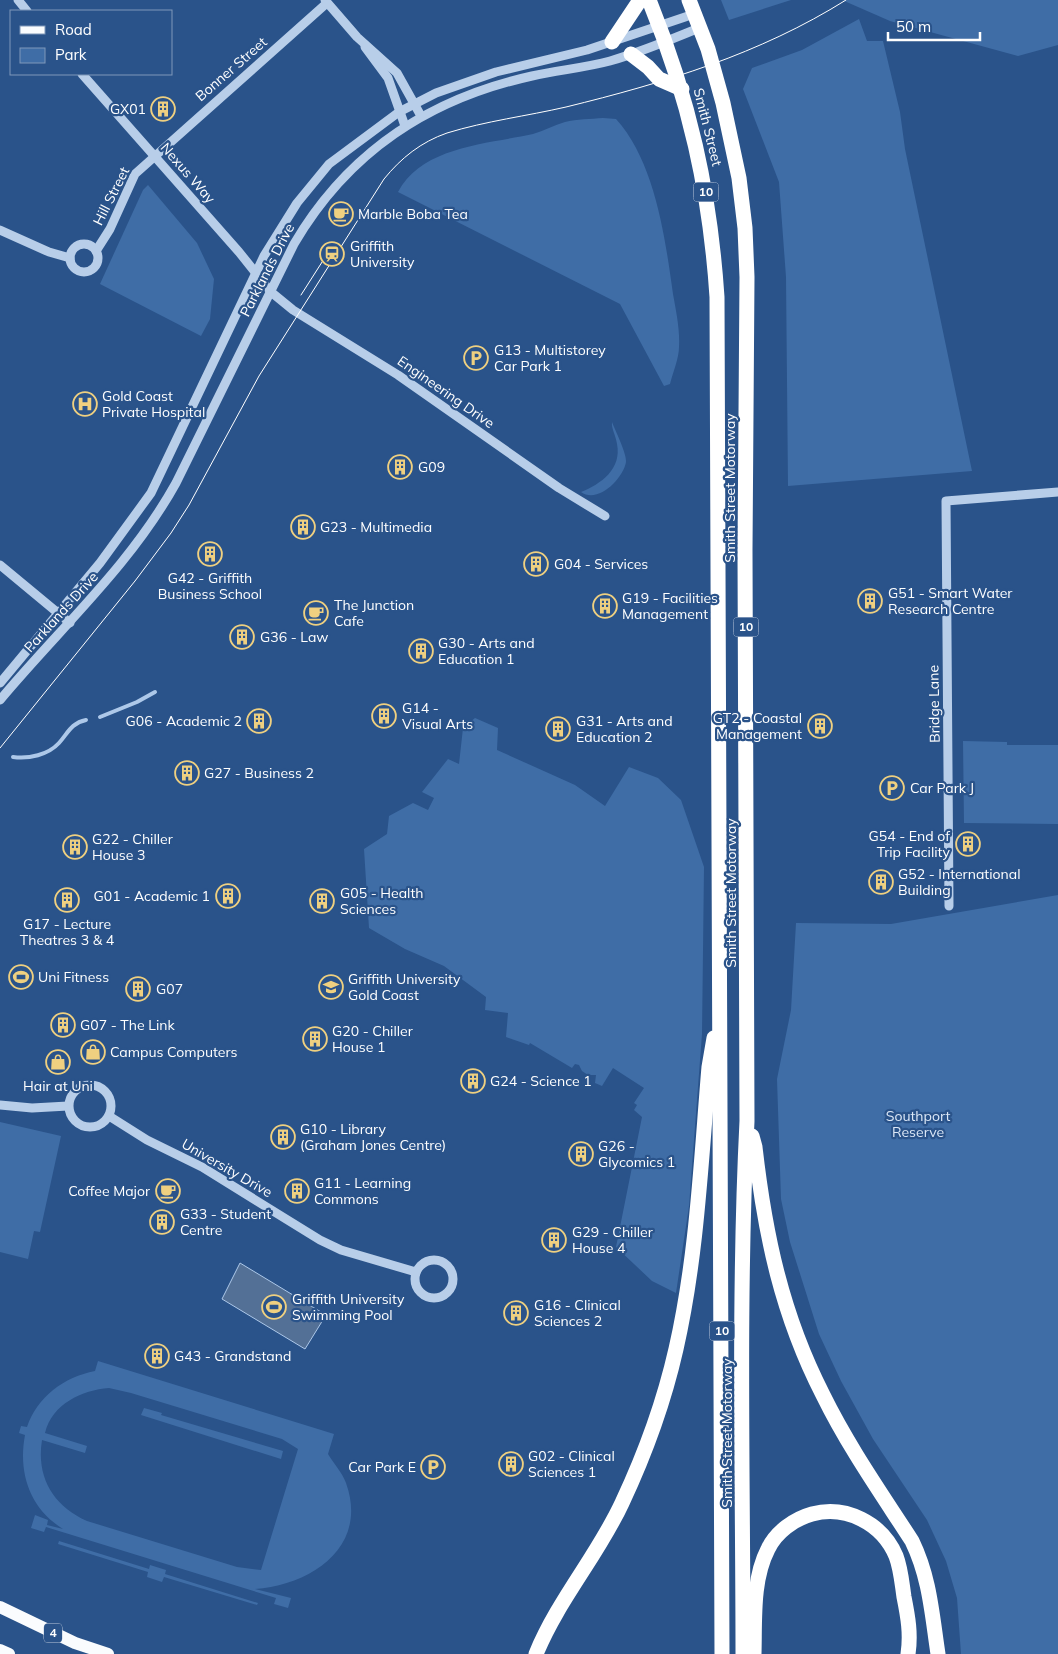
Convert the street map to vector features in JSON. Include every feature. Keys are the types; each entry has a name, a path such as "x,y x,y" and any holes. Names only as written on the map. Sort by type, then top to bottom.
{"highway":[{"path":"612,42 640,0"},
{"name":"Smith Street","path":"649,0 666,41 697,143 707,196 718,297"},
{"name":"Smith Street","path":"694,14 717,77 730,133"},
{"path":"631,54 648,67 659,80 682,89"},
{"name":"Smith Street Motorway","path":"730,133 744,218 747,277 745,550 748,1121 744,1181 743,1654"},
{"name":"Smith Street Motorway","path":"718,297 719,1007 722,1117 722,1654"},
{"path":"536,1654 560,1607 612,1523 639,1463 663,1397 676,1350 688,1283 709,1067 719,1007"},
{"path":"748,1121 756,1147 766,1229 792,1324 822,1394 840,1427 912,1541 921,1560 933,1610 938,1654"},
{"path":"754,1654 757,1589 759,1574 768,1547 777,1536 798,1519 822,1512 835,1512 848,1513 870,1524 881,1533 896,1556 910,1628 908,1654"},
{"path":"932,1654 935,1634"}],"main road":[{"name":"4","path":"0,1607 75,1643 108,1654"},
{"path":"0,1650 9,1654"}],"street":[{"path":"18,0 26,10"},
{"path":"326,1 362,42 397,73 421,116"},
{"name":"Bonner Street","path":"154,155 326,1"},
{"name":"Parklands Drive","path":"0,683 57,612 100,563 151,493 256,275 286,219 319,175 337,157 414,103 496,72 612,42 694,14"},
{"name":"Parklands Drive","path":"0,700 133,550 166,502 294,244 316,209 358,162 421,116 459,99 505,83 596,64 631,54 666,41 694,14"},
{"path":"362,42 370,56 388,78 405,126"},
{"name":"Nexus Way","path":"83,75 239,252 271,292"},
{"name":"Hill Street","path":"96,251 110,229 132,178 154,155"},
{"path":"0,230 49,252 70,258"},
{"path":"82,244 90,245 96,251 98,261 95,267 86,272 74,268 70,258 74,248 82,244"},
{"name":"Engineering Drive","path":"271,292 292,310 398,375 559,488 605,516"},
{"name":"Bridge Lane","path":"949,906 946,501 1058,492"},
{"path":"0,565 70,622"},
{"path":"98,1086 108,1096 111,1109 109,1116 98,1126 85,1127 73,1120 68,1106 69,1100 78,1088 98,1086"},
{"path":"0,1105 32,1108 68,1106"},
{"name":"University Drive","path":"109,1116 147,1140 202,1167 320,1240 341,1250 416,1272"},
{"path":"427,1261 443,1262 451,1271 453,1277 451,1288 439,1298 426,1297 417,1289 416,1272 427,1261"}],"green space":[{"path":"721,0 791,0 729,20"},
{"path":"842,0 1058,0 1058,45 1018,56 890,21"},
{"path":"859,19 867,41 883,41 900,112 905,149 972,471 788,486 786,277 779,182 743,89 752,68 802,50"},
{"path":"603,118 616,119 640,156 649,178 662,225 678,320 679,340 678,356 670,384 664,386 620,304 398,192 409,177 423,165 439,156 477,145 533,134 565,122"},
{"path":"148,185 197,243 214,279 210,319 201,336 100,284 143,190"},
{"path":"612,422 625,454 626,462 624,469 609,488 595,495 588,495 581,492 602,480 613,468 616,461 618,453"},
{"path":"475,718 498,728 497,750 575,785 605,806 629,767 658,778 681,800 704,867 702,1034 689,1206 676,1293 652,1281 616,1247 642,1117 634,1110 637,1105 634,1103 644,1088 613,1068 602,1086 595,1083 596,1075 588,1075 582,1071 579,1065 575,1064 572,1068 530,1043 529,1045 506,1037 508,1013 485,1010 486,997 444,966 405,949 369,928 364,849 387,834 389,816 413,803 428,810 434,798 422,792 448,759 459,764 463,728"},
{"path":"963,741 1007,742 1007,745 1058,745 1058,824 964,823"},
{"name":"Southport Reserve","path":"1058,895 1058,1654 961,1654 957,1598 946,1561 927,1520 873,1439 841,1381 819,1334 790,1242 781,1199 777,1079 791,1010 796,923 891,924"},
{"path":"0,1122 61,1136 40,1232 34,1231 28,1259 0,1252"},
{"path":"98,1361 334,1434 328,1454 346,1483 351,1506 349,1526 342,1544 330,1559 314,1571 296,1580 276,1586 255,1589 291,1598 288,1608 274,1604 276,1598 46,1527 44,1532 31,1528 35,1515 48,1520 47,1525 63,1529 42,1511 34,1500 29,1488 23,1462 25,1435 19,1433 21,1426 27,1427 37,1406 62,1383 95,1371","holes":["109,1388 282,1439 298,1449 261,1570 237,1567 87,1521 75,1515 56,1499 45,1478 42,1466 42,1440 85,1453 87,1446 45,1433 54,1414 70,1400 99,1389"]},
{"path":"144,1408 162,1413 161,1415 283,1451 281,1459 141,1415"},
{"path":"59,1541 149,1569 150,1565 166,1570 165,1574 258,1603 257,1605 164,1577 162,1582 147,1577 148,1572 58,1544"}],"shaded area":[{"name":"Griffith University Swimming Pool","path":"240,1263 326,1315 305,1349 222,1299"}],"waterway":[{"path":"100,717 137,702 155,692"},
{"path":"13,757 32,757 49,751 59,743 73,726 86,720"}],"tram line":[{"path":"0,748 135,581 171,533 189,505 259,376 384,179 397,164 420,146 447,133 603,98 710,65 780,36 846,0"},
{"path":"301,295 324,259"}],"place":[{"name":"GX01","path":"163,109"},
{"name":"Marble Boba Tea","path":"341,214"},
{"name":"Griffith University","path":"332,254"},
{"name":"G13 - Multistorey Car Park 1","path":"476,358"},
{"name":"Gold Coast Private Hospital","path":"85,404"},
{"name":"G09","path":"400,467"},
{"name":"G23 - Multimedia","path":"303,527"},
{"name":"G42 - Griffith Business School","path":"210,554"},
{"name":"G04 - Services","path":"536,564"},
{"name":"G51 - Smart Water Research Centre","path":"870,601"},
{"name":"G19 - Facilities Management","path":"605,606"},
{"name":"The Junction Cafe","path":"316,613"},
{"name":"G36 - Law","path":"242,637"},
{"name":"G30 - Arts and Education 1","path":"421,651"},
{"name":"G14 - Visual Arts","path":"384,716"},
{"name":"G06 - Academic 2","path":"259,721"},
{"name":"GT2 - Coastal Management","path":"820,726"},
{"name":"G31 - Arts and Education 2","path":"558,729"},
{"name":"G27 - Business 2","path":"187,773"},
{"name":"Car Park J","path":"892,788"},
{"name":"G54 - End of Trip Facility","path":"968,844"},
{"name":"G22 - Chiller House 3","path":"75,847"},
{"name":"G52 - International Building","path":"881,882"},
{"name":"G01 - Academic 1","path":"228,896"},
{"name":"G17 - Lecture Theatres 3 & 4","path":"67,900"},
{"name":"G05 - Health Sciences","path":"322,901"},
{"name":"Uni Fitness","path":"21,977"},
{"name":"Griffith University Gold Coast","path":"331,987"},
{"name":"G07","path":"138,989"},
{"name":"G07 - The Link","path":"63,1025"},
{"name":"G20 - Chiller House 1","path":"315,1039"},
{"name":"Campus Computers","path":"93,1052"},
{"name":"Hair at Uni","path":"58,1062"},
{"name":"G24 - Science 1","path":"473,1081"},
{"name":"G10 - Library (Graham Jones Centre)","path":"283,1137"},
{"name":"G26 - Glycomics 1","path":"581,1154"},
{"name":"Coffee Major","path":"168,1191"},
{"name":"G11 - Learning Commons","path":"297,1191"},
{"name":"G33 - Student Centre","path":"162,1222"},
{"name":"G29 - Chiller House 4","path":"554,1240"},
{"name":"Griffith University Swimming Pool","path":"274,1307"},
{"name":"G16 - Clinical Sciences 2","path":"516,1313"},
{"name":"G43 - Grandstand","path":"157,1356"},
{"name":"G02 - Clinical Sciences 1","path":"511,1464"},
{"name":"Car Park E","path":"433,1467"}]}
